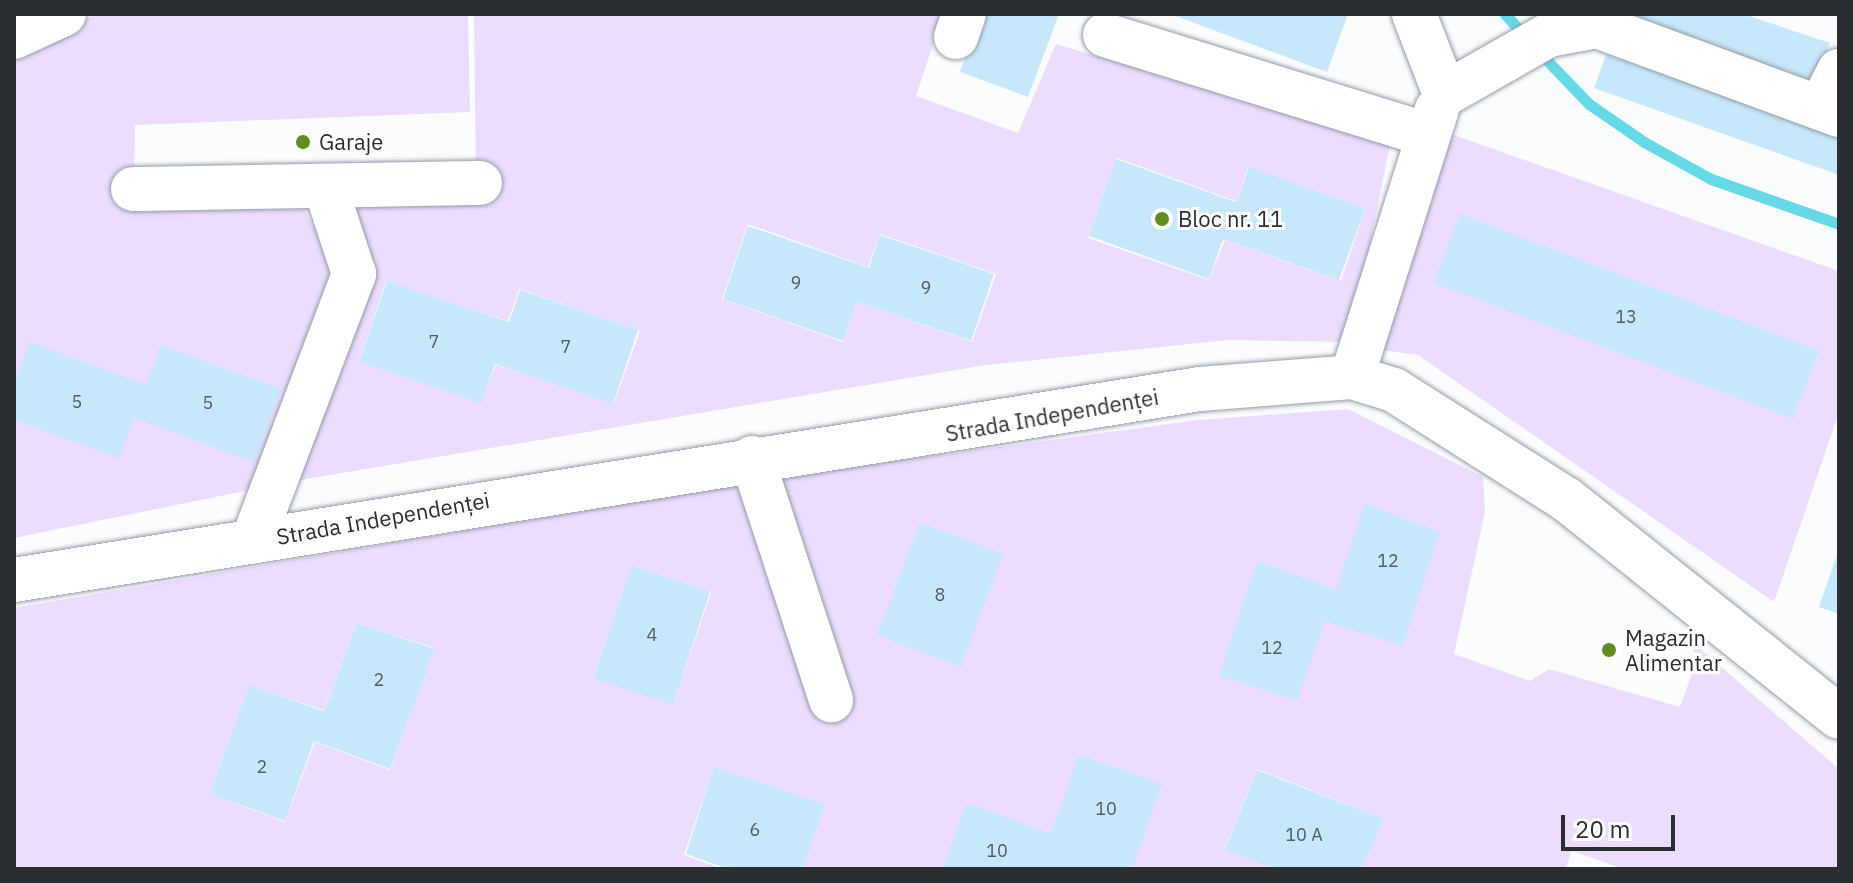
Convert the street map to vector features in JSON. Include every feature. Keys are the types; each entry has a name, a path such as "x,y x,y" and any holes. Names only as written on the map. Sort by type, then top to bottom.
{"street":[{"path":"14,37 64,14"},
{"path":"1414,14 1445,94"},
{"path":"1352,377 1424,134 1445,94 1551,27 1597,26 1833,98"},
{"path":"1105,35 1424,134"},
{"path":"133,189 480,183"},
{"path":"253,540 354,274 325,186"},
{"name":"Strada Independenței","path":"14,580 752,458 949,433 1200,389 1352,377 1406,396 1566,499 1839,717"},
{"path":"752,458 831,700"}],"shaded area":[{"path":"97,14 468,14 470,112 135,125 134,200 300,202 342,278 269,486 14,538 14,53"},
{"path":"474,14 943,14 916,96 1018,133 1056,44 1390,145 1350,342 1228,340 986,365 294,481 321,401 341,196 476,191","holes":["1117,158 1236,201 1248,167 1365,209 1341,281 1225,240 1209,280 1088,238","748,224 868,267 880,234 996,274 972,342 857,302 843,342 722,299","386,282 508,321 519,289 640,331 614,403 496,365 480,402 359,361"]},
{"path":"1448,133 1839,271 1839,412 1774,602 1418,355 1383,350"},
{"path":"1348,409 1483,477 1485,512 1454,654 1530,681 1549,669 1680,707 1698,657 1683,634 1839,769 1839,869 1624,869 1572,851 1565,869 1360,869 1384,819 1257,769 1225,849 1276,869 803,869 824,806 714,767 684,855 723,869 14,869 14,608 770,478 1198,420","holes":["632,567 711,593 673,705 593,677","357,623 435,648 390,770 315,742 285,822 210,794 249,685 324,710"]}],"building":[{"path":"981,14 1059,14 1028,97 960,72"},
{"path":"1170,14 1348,14 1327,72"},
{"path":"1612,14 1743,14 1830,43 1816,82"},
{"path":"1606,55 1839,131 1839,175 1594,88"},
{"path":"1116,159 1236,202 1249,167 1365,209 1339,280 1223,239 1209,279 1089,236"},
{"path":"1460,214 1819,351 1793,419 1434,283"},
{"path":"748,226 869,268 880,235 994,274 971,341 857,302 843,341 723,299"},
{"path":"387,281 509,322 520,290 638,330 613,404 495,364 481,403 359,362"},
{"path":"30,342 146,385 160,345 281,389 254,462 134,418 119,458 14,420 14,386"},
{"path":"1365,504 1440,532 1403,646 1325,621 1297,701 1219,676 1257,561 1336,590"},
{"path":"920,523 1003,554 961,667 877,635"},
{"path":"1839,549 1839,614 1819,607"},
{"path":"632,566 710,592 673,705 593,678"},
{"path":"357,623 435,649 390,769 314,741 285,821 210,794 249,685 324,711"},
{"path":"1079,755 1162,784 1132,869 942,869 967,803 1051,834"},
{"path":"714,767 825,805 803,869 728,869 686,854"},
{"path":"1257,770 1384,819 1361,869 1275,869 1225,850"}],"waterway":[{"path":"1505,14 1526,37"},
{"path":"1537,50 1589,104 1644,142 1711,179 1839,224"}],"place":[{"name":"Garaje","path":"303,142"},
{"name":"Bloc nr. 11","path":"1162,219"},
{"name":"Magazin Alimentar","path":"1609,650"}]}
